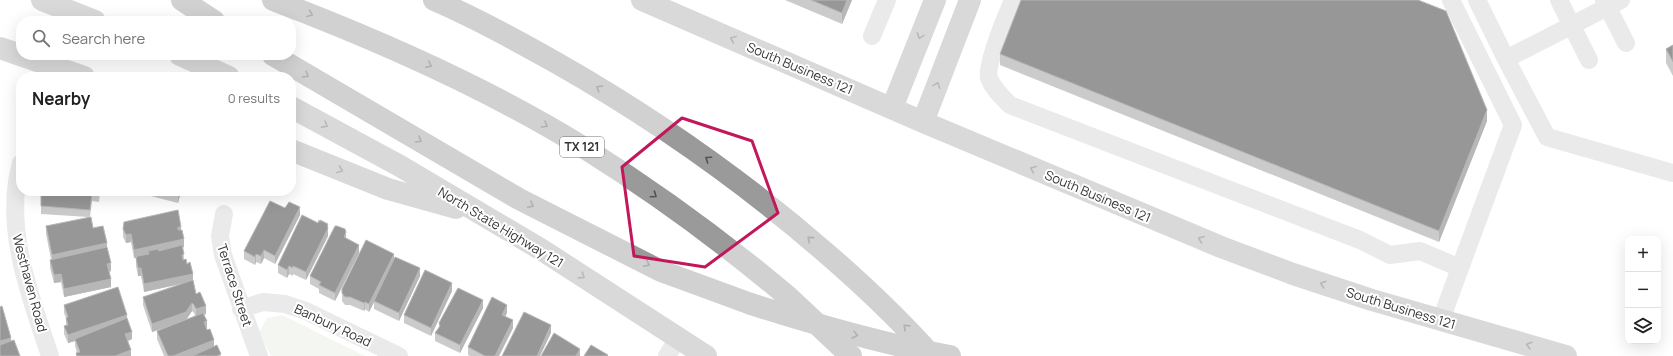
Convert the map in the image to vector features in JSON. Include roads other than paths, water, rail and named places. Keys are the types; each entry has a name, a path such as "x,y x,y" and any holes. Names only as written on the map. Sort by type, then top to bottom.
{"highway":[{"path":"182,0 206,16"},
{"name":"TX 121","path":"273,0 412,57 511,106 586,149 654,194 722,244 786,295 851,356"},
{"path":"434,0 512,38 585,79 654,122 723,170 789,221 857,280 914,335 932,356"},
{"path":"282,60 519,198 661,271 751,304 835,330 904,348 950,356"}],"main road":[{"path":"42,0 82,16"},
{"name":"South Business 121","path":"642,0 923,122 1221,247 1336,288 1566,356"},
{"path":"892,108 935,0"},
{"path":"923,122 970,0"},
{"path":"0,48 16,56"},
{"path":"26,60 51,72"},
{"path":"191,60 218,72"},
{"name":"North State Highway 121","path":"296,110 400,166 542,250 672,347 706,356"},
{"path":"296,152 388,189 484,216"}],"street":[{"path":"872,36 887,0"},
{"path":"1013,0 990,61 988,76 995,90 1010,105 1360,240 1390,255 1420,251 1460,268"},
{"path":"1441,320 1513,125 1451,0"},
{"path":"1559,0 1589,60"},
{"path":"1480,2 1506,59 1547,137 1673,173"},
{"path":"1506,59 1611,2 1626,43"},
{"name":"Westhaven Road","path":"16,196 15,227 29,291 50,356"},
{"name":"Terrace Street","path":"224,214 220,236 223,255 259,356"},
{"name":"Banbury Road","path":"241,309 263,302 286,304 306,311 399,356"}]}
